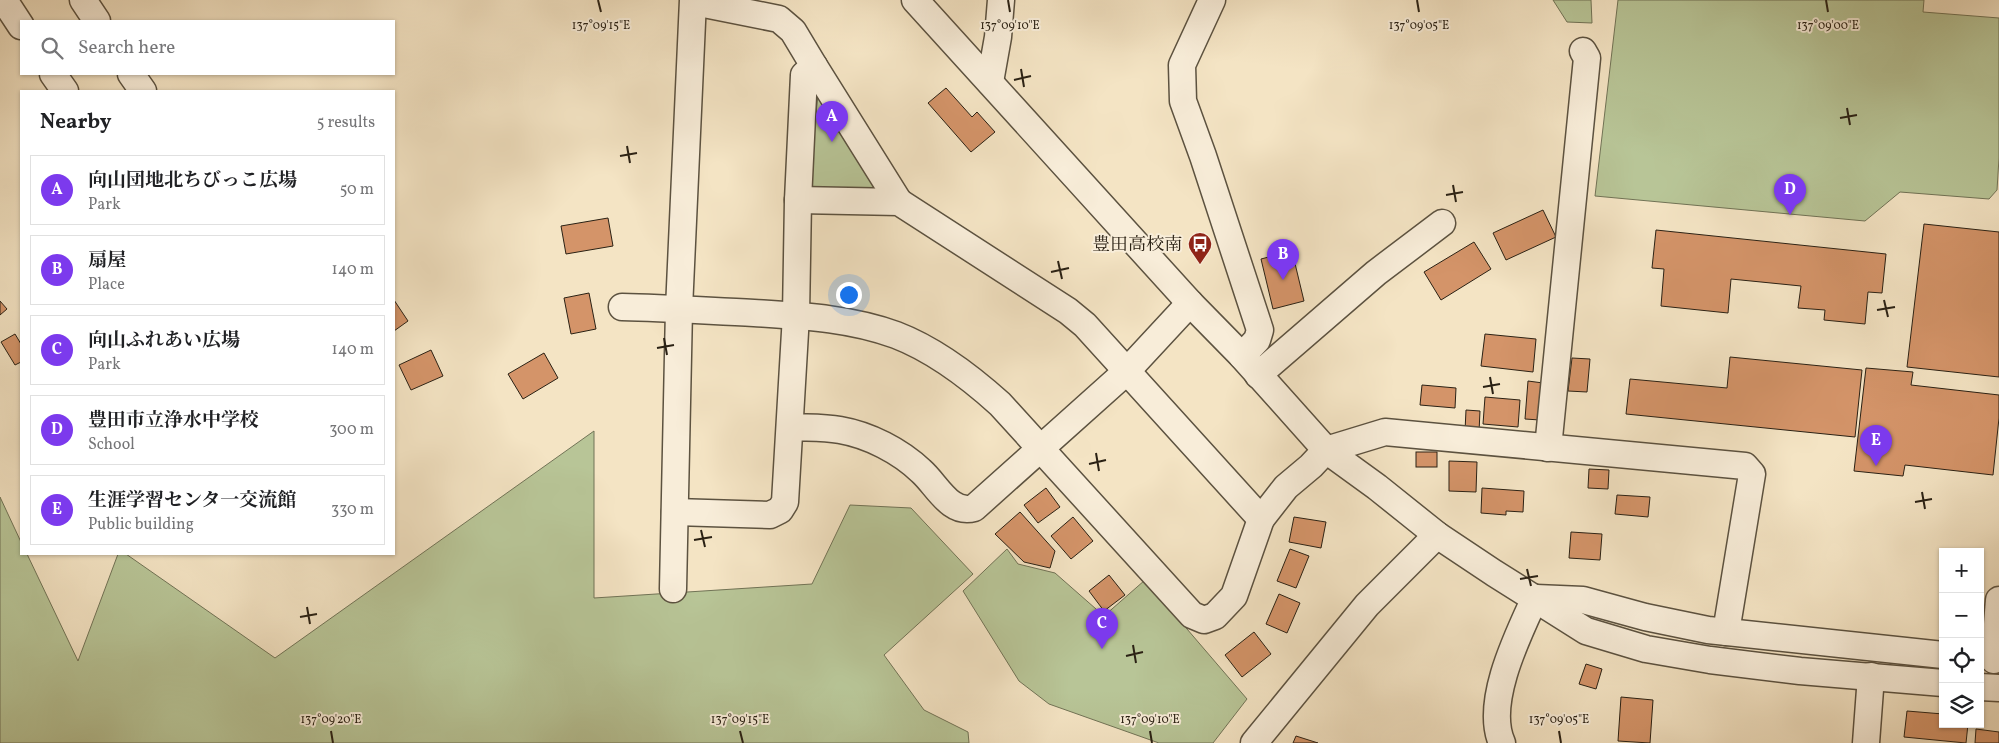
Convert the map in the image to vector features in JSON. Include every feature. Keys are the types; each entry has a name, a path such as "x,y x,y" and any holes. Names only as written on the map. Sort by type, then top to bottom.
{"street":[{"path":"4,0 20,24"},
{"path":"83,0 96,20"},
{"path":"915,0 1326,450 1377,487 1437,535 1586,631 1646,649 1710,660 1800,671 1939,683"},
{"path":"990,82 998,38 1001,0"},
{"path":"1212,0 1182,66 1183,101 1260,330 1250,366"},
{"path":"673,589 679,309 693,1 779,19 793,31 899,202 1068,311 1085,325 1261,519"},
{"path":"1548,448 1587,58 1583,51"},
{"path":"675,512 770,515 776,513 783,506 786,498 796,316 798,200 804,75 814,66"},
{"path":"54,75 64,90"},
{"path":"132,75 141,90"},
{"path":"798,200 899,202"},
{"path":"1250,366 1442,223"},
{"path":"790,427 841,430 877,442 898,454 921,471 953,506 963,509 974,508 1126,372 1190,303"},
{"path":"622,307 796,316 862,325 897,336 942,358 981,386 1041,448 1192,615 1204,620 1215,616 1234,596 1261,519 1286,487 1311,466 1326,450 1385,432 1745,466 1752,474 1726,632"},
{"path":"1254,743 1367,605 1437,535"},
{"path":"1535,598 1583,600 1646,617 1726,632 1939,655"},
{"path":"1494,739 1501,688 1511,650 1535,598"},
{"path":"1991,660 1999,600"},
{"path":"1866,743 1871,676"},
{"path":"1984,687 1999,688"}],"green space":[{"path":"1553,0 1591,0 1592,23 1567,22"},
{"path":"1618,0 1924,0 1923,12 1999,18 1999,158 1997,190 1989,199 1900,192 1865,221 1595,196"},
{"path":"818,95 883,190 808,189"},
{"path":"594,431 594,598 812,584 850,505 911,508 973,574 884,655 924,710 968,732 969,743 0,743 0,497 20,540 20,555 27,555 78,661 118,555 127,555 275,658"},
{"path":"1007,549 1018,564 1055,573 1104,616 1145,580 1247,699 1213,743 1159,743 1049,704 1019,681 963,591"}],"building":[{"path":"946,88 972,117 977,112 995,132 971,152 928,103"},
{"path":"1543,210 1556,237 1506,260 1493,233"},
{"path":"608,218 613,246 566,254 561,226"},
{"path":"1924,224 1999,232 1999,377 1907,367"},
{"path":"1656,230 1886,254 1882,293 1868,292 1865,324 1824,320 1825,310 1798,308 1801,286 1731,279 1728,313 1661,306 1664,269 1652,268"},
{"path":"1474,242 1491,269 1441,300 1424,272"},
{"path":"1292,251 1304,301 1273,309 1261,259"},
{"path":"589,293 596,329 571,334 564,298"},
{"path":"0,301 7,309 0,315"},
{"path":"395,302 408,321 395,330"},
{"path":"15,334 20,342 20,362 15,365 1,342"},
{"path":"1485,334 1536,339 1533,372 1481,366"},
{"path":"431,350 443,376 411,390 399,365"},
{"path":"544,353 558,378 523,399 508,374"},
{"path":"1730,357 1862,370 1855,437 1626,414 1630,379 1727,388"},
{"path":"1572,358 1590,359 1587,392 1568,391"},
{"path":"1866,368 1913,372 1911,385 1999,395 1999,418 1993,475 1905,465 1903,476 1854,471"},
{"path":"1528,381 1543,383 1540,420 1525,419"},
{"path":"1422,385 1456,388 1455,408 1420,405"},
{"path":"1485,397 1520,400 1518,427 1483,424"},
{"path":"1466,410 1480,411 1479,432 1465,431"},
{"path":"1416,452 1437,452 1437,467 1416,467"},
{"path":"1449,461 1477,462 1476,492 1449,491"},
{"path":"1589,469 1609,470 1608,489 1588,488"},
{"path":"1046,488 1060,507 1038,523 1024,505"},
{"path":"1482,488 1524,491 1523,512 1506,511 1506,515 1481,513"},
{"path":"1617,495 1650,497 1648,517 1615,514"},
{"path":"1020,512 1055,551 1050,568 1024,562 995,534"},
{"path":"1073,517 1093,541 1071,559 1051,536"},
{"path":"1294,517 1326,522 1321,548 1289,542"},
{"path":"1571,532 1602,534 1600,560 1569,558"},
{"path":"1290,549 1309,556 1296,588 1277,581"},
{"path":"1109,575 1125,595 1104,611 1089,591"},
{"path":"1279,594 1300,603 1287,633 1266,624"},
{"path":"1254,632 1271,654 1242,677 1225,655"},
{"path":"1586,664 1602,669 1596,689 1579,684"},
{"path":"1621,697 1653,700 1650,743 1618,741"},
{"path":"1907,711 1939,714 1939,728 1968,728 1966,743 1904,737"},
{"path":"1976,729 1999,732 1999,743 1975,743"},
{"path":"1296,736 1318,743 1293,743"}],"place":[{"name":"向山団地北ちびっこ広場","path":"832,142"},
{"name":"豊田市立浄水中学校","path":"1790,215"},
{"name":"豊田高校南","path":"1200,265"},
{"name":"扇屋","path":"1283,280"},
{"name":"生涯学習センタ一交流館","path":"1876,466"},
{"name":"向山ふれあい広場","path":"1102,649"}]}
